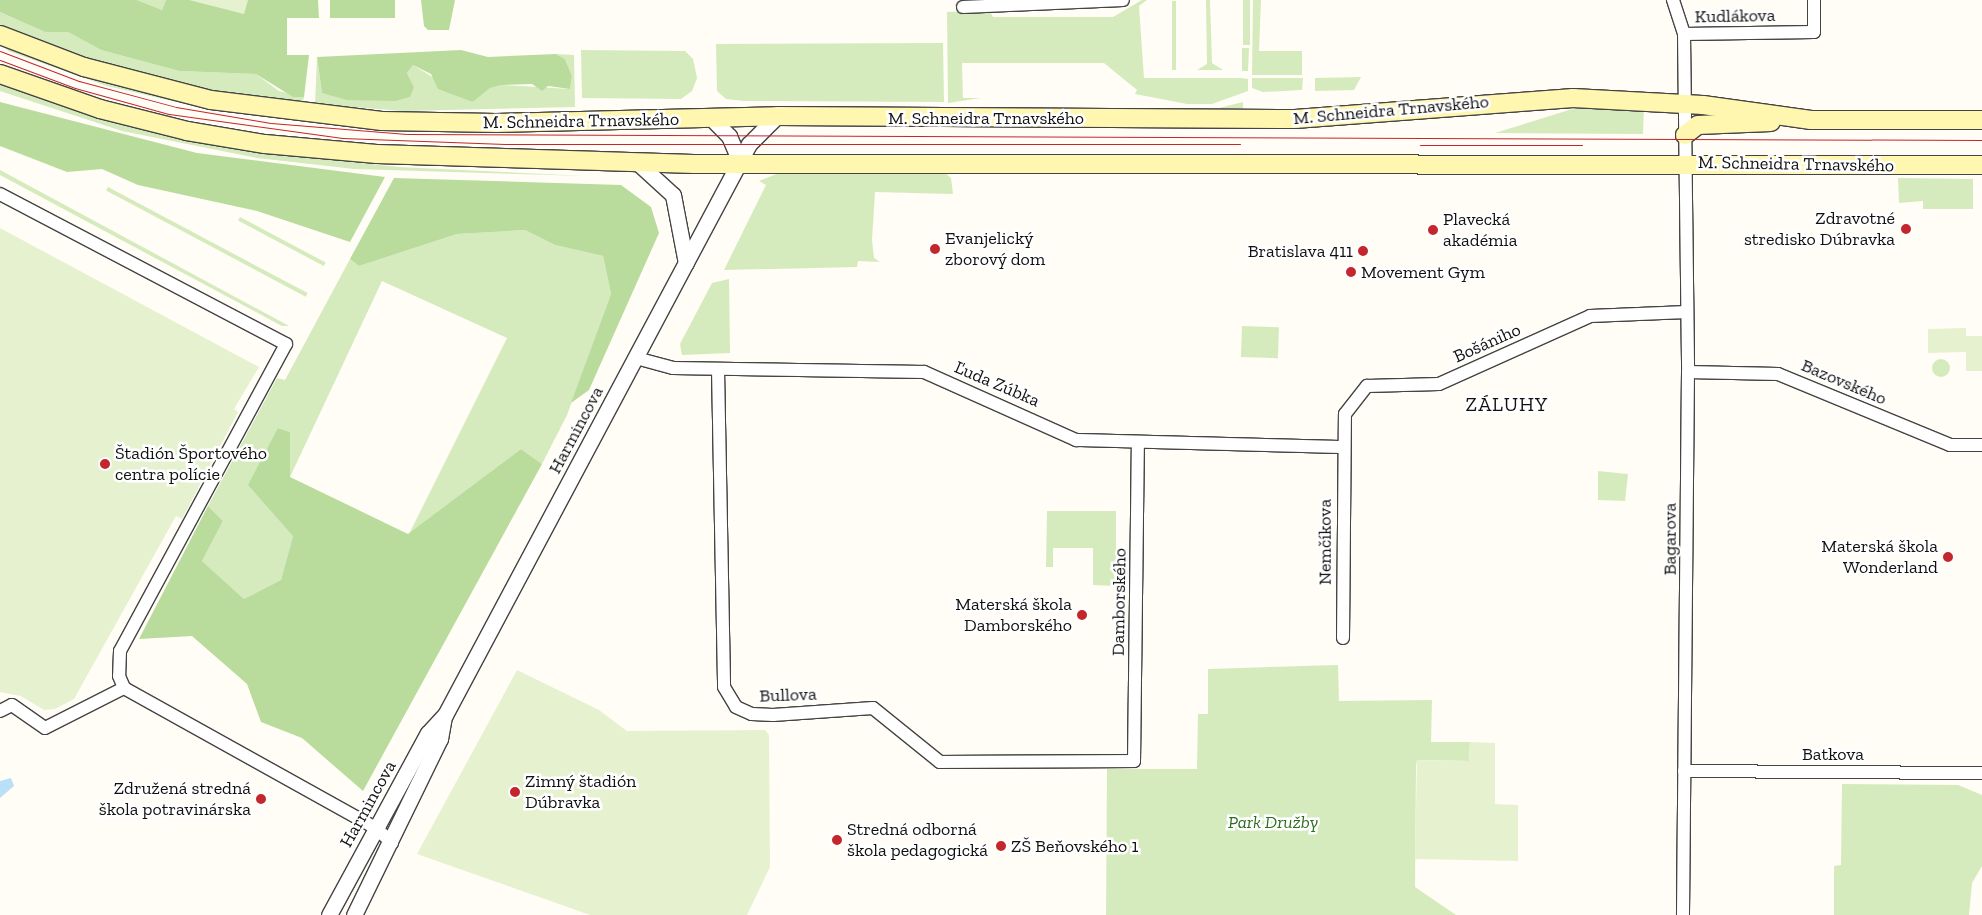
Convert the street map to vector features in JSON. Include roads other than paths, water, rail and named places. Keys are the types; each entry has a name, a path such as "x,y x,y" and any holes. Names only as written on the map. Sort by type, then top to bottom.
{"main road":[{"name":"M. Schneidra Trnavského","path":"0,35 126,80 211,100 307,116 496,124 778,116 1295,119 1573,98 1685,103 1811,120 1982,120"},
{"name":"M. Schneidra Trnavského","path":"0,74 129,117 241,141 377,154 639,164 1138,167 1685,163 1982,165"},
{"path":"1685,135 1698,125 1811,120"}],"street":[{"path":"962,7 1123,0"},
{"name":"Bagarova","path":"1673,0 1684,34 1688,372 1683,915"},
{"name":"Kudlákova","path":"1684,34 1814,32 1814,0"},
{"name":"Harmincova","path":"329,915 428,733 445,715 686,263 741,164 748,144 778,116"},
{"path":"710,117 729,136 741,164"},
{"path":"639,164 673,195 686,263"},
{"path":"0,194 286,344 120,650 119,676 124,688 376,828 392,843"},
{"name":"Bošániho","path":"1343,447 1345,414 1367,386 1439,384 1590,316 1687,312"},
{"name":"Ľuda Zúbka","path":"636,358 673,368 924,372 1076,440 1343,447"},
{"name":"Bullova","path":"718,369 724,686 736,707 752,714 773,715 873,708 940,762 1134,761"},
{"name":"Bazovského","path":"1688,372 1778,374 1950,445 1982,445"},
{"name":"Damborského","path":"1134,761 1138,443"},
{"name":"Nemčíkova","path":"1343,447 1343,638"},
{"path":"0,712 12,705 45,728 124,688"},
{"name":"Harmincova","path":"354,915 392,843 440,739 445,715"},
{"name":"Batkova","path":"1684,771 1982,773"}],"water":[{"path":"11,778 14,786 0,798 0,781"}],"tram line":[{"path":"0,51 79,81 176,107 271,123 407,134 1982,140"},
{"path":"0,60 75,88 169,114 342,138 505,144 1240,144"},
{"path":"1420,145 1582,145"}],"place":[{"name":"Zdravotné stredisko Dúbravka","path":"1906,229"},
{"name":"Plavecká akadémia","path":"1433,230"},
{"name":"Evanjelický zborový dom","path":"935,249"},
{"name":"Bratislava 411","path":"1363,251"},
{"name":"Movement Gym","path":"1351,272"},
{"name":"Štadión Športového centra polície","path":"105,464"},
{"name":"Materská škola Wonderland","path":"1948,557"},
{"name":"Materská škola Damborského","path":"1082,615"},
{"name":"Zimný štadión Dúbravka","path":"515,792"},
{"name":"Združená stredná škola potravinárska","path":"261,799"},
{"name":"Stredná odborná škola pedagogická","path":"837,840"},
{"name":"ZŠ Beňovského 1","path":"1001,846"}],"district":[{"name":"ZÁLUHY","path":"1507,404"}],"park label":[{"name":"Park Družby","path":"1273,822"}]}
